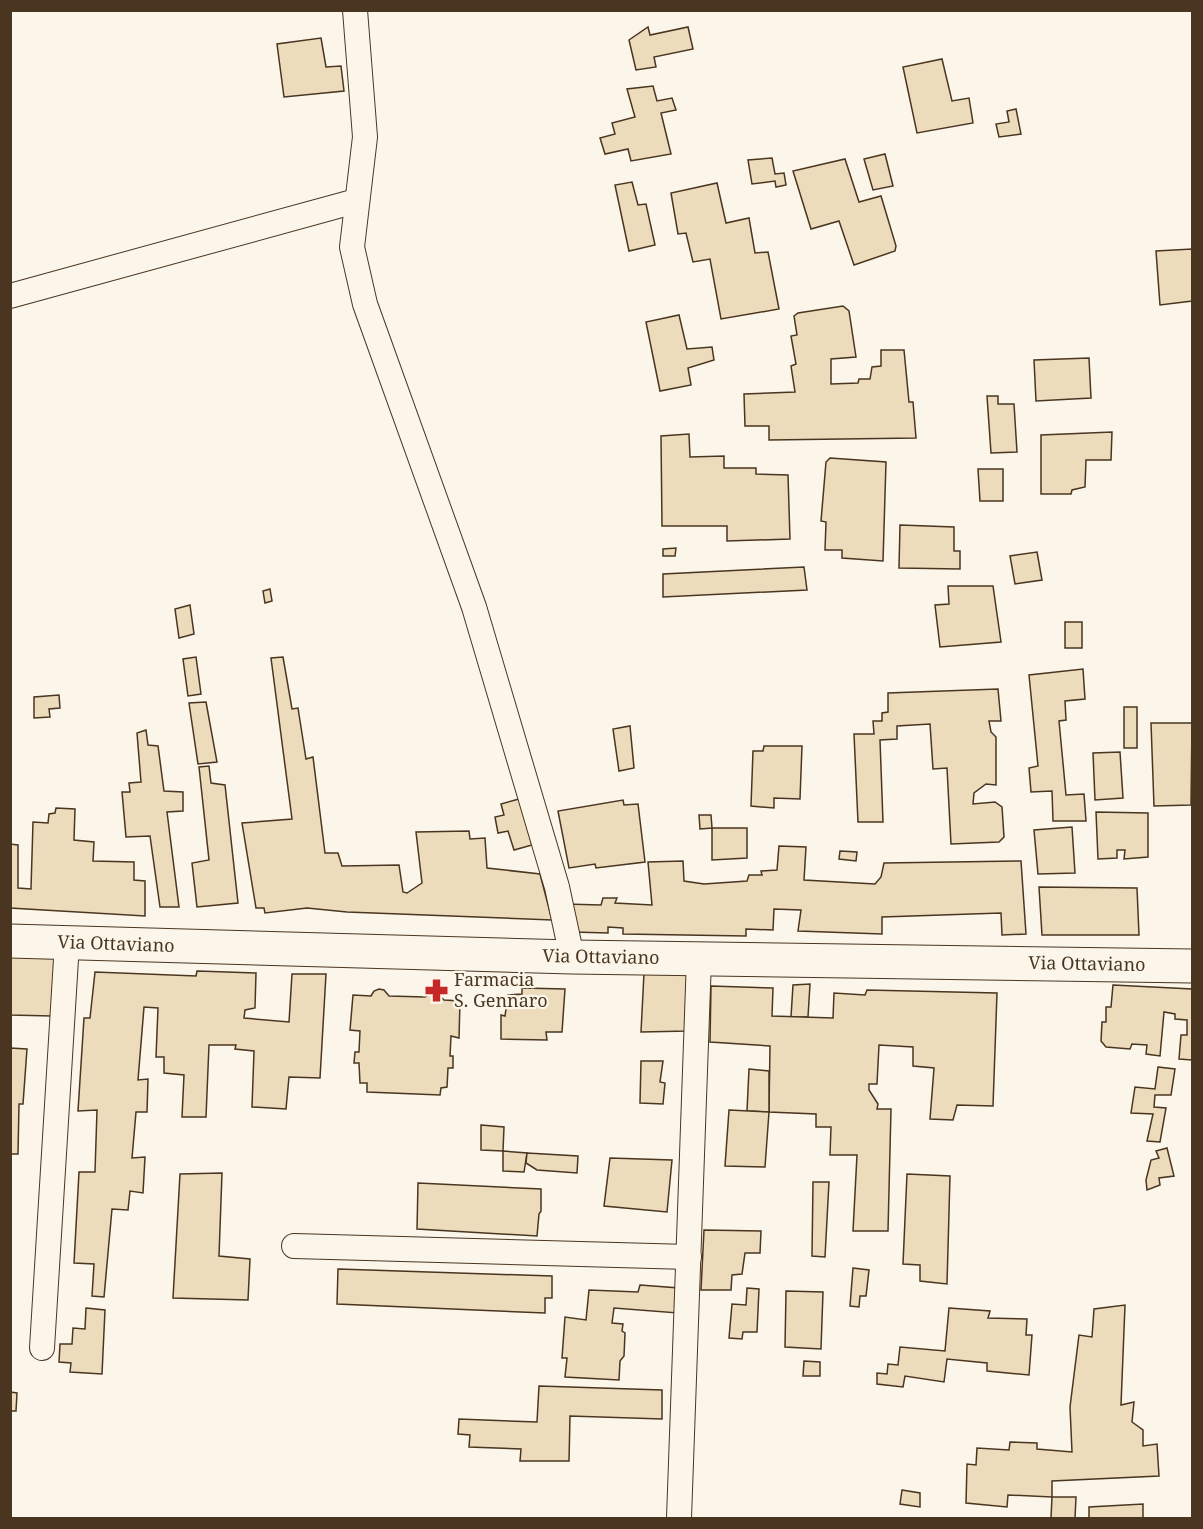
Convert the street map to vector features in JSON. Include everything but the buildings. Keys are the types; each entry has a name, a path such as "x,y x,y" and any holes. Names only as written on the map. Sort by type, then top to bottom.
{"main road":[{"name":"Via Ottaviano","path":"10,941 572,957 1192,966"}],"street":[{"path":"355,10 365,137 352,247 365,304 474,607 556,887 572,957"},
{"path":"10,296 356,201"},
{"path":"42,1348 67,943"},
{"path":"679,1518 699,959"},
{"path":"294,1246 689,1257"}],"place":[{"name":"Farmacia S. Gennaro","path":"436,990"}]}
